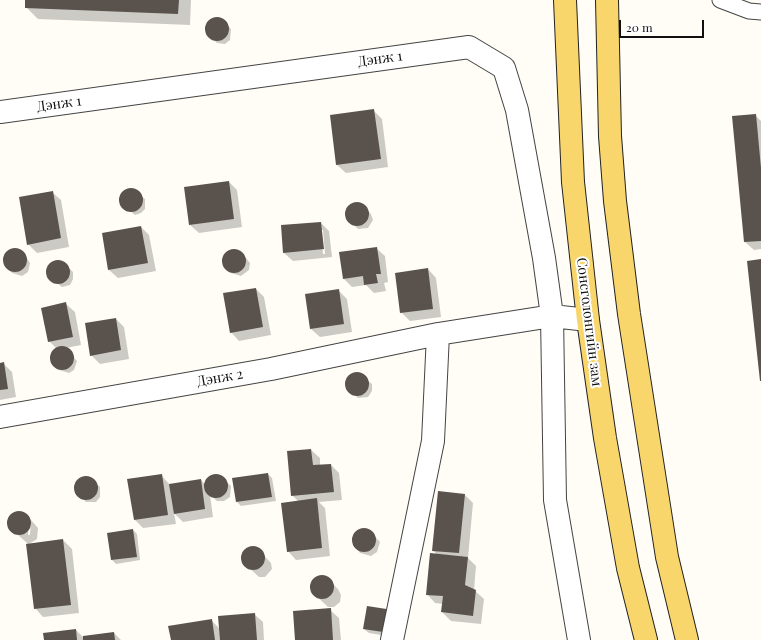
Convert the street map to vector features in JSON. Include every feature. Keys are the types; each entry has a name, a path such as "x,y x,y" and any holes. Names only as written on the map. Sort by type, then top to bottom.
{"main road":[{"name":"Сонсголонгийн зам","path":"565,0 573,182 588,320 605,438 628,568 646,640"},
{"path":"607,0 611,143 615,201 629,314 667,557 687,640"}],"street":[{"name":"Дэнж 1","path":"0,112 468,47 504,68 515,103 544,258 552,316 555,500 579,640"},
{"name":"Дэнж 2","path":"0,417 271,369 438,334 552,316 588,320"},
{"path":"392,640 433,442 438,334"}],"lane":[{"path":"720,0 749,11 761,12"}],"building":[{"path":"25,0 179,0 178,14 25,8"},
{"path":"217,17 225,21 229,29 225,37 217,41 209,37 205,29 209,21"},
{"path":"374,109 381,159 336,165 330,115"},
{"path":"756,114 761,168 761,241 744,242 732,116"},
{"path":"229,181 234,219 189,225 184,187"},
{"path":"131,188 139,192 143,200 139,208 131,212 123,208 119,200 123,192"},
{"path":"53,191 61,238 27,245 19,197"},
{"path":"357,202 365,206 369,214 365,222 357,226 349,222 345,214 349,206"},
{"path":"321,222 324,249 283,253 281,225"},
{"path":"141,226 148,263 108,270 102,233"},
{"path":"377,247 381,274 376,274 378,283 364,285 363,276 343,279 339,252"},
{"path":"15,248 23,252 27,260 23,268 15,272 7,268 3,260 7,252"},
{"path":"234,249 242,253 246,261 242,269 234,273 226,269 222,261 226,253"},
{"path":"761,259 761,381 760,381 747,261"},
{"path":"58,260 66,264 70,272 66,280 58,284 50,280 46,272 50,264"},
{"path":"428,268 433,309 400,313 395,273"},
{"path":"256,288 263,327 230,333 223,293"},
{"path":"339,289 344,324 310,329 305,294"},
{"path":"66,302 73,337 48,342 41,308"},
{"path":"116,318 121,350 90,356 85,323"},
{"path":"62,346 70,350 74,358 70,366 62,370 54,366 50,358 54,350"},
{"path":"4,362 8,389 0,390 0,363"},
{"path":"357,372 365,376 369,384 365,392 357,396 349,392 345,384 349,376"},
{"path":"311,449 313,465 331,464 334,492 291,496 287,451"},
{"path":"268,473 272,497 236,502 232,478"},
{"path":"162,474 168,515 134,520 127,479"},
{"path":"216,474 224,478 228,486 224,494 216,498 208,494 204,486 208,478"},
{"path":"86,476 94,480 98,488 94,496 86,500 78,496 74,488 78,480"},
{"path":"201,479 205,509 174,514 169,484"},
{"path":"438,491 465,494 459,553 432,551"},
{"path":"317,498 322,548 287,552 281,503"},
{"path":"19,511 27,515 31,523 27,531 19,535 11,531 7,523 11,515"},
{"path":"364,528 373,531 376,540 373,549 364,552 355,549 352,540 355,531"},
{"path":"133,529 137,557 111,560 107,533"},
{"path":"63,539 71,605 34,609 26,544"},
{"path":"253,546 261,550 265,558 261,566 253,570 245,566 241,558 245,550"},
{"path":"430,553 468,557 465,585 476,590 473,616 441,612 443,596 426,595"},
{"path":"322,575 330,579 334,587 330,595 322,599 314,595 310,587 314,579"},
{"path":"367,606 393,610 390,633 363,629"},
{"path":"331,608 333,640 295,640 293,611"},
{"path":"255,613 257,640 220,640 218,616"},
{"path":"212,619 215,640 171,640 168,626"},
{"path":"76,629 77,640 44,640 43,633"},
{"path":"114,632 115,640 83,640 83,636"}]}
